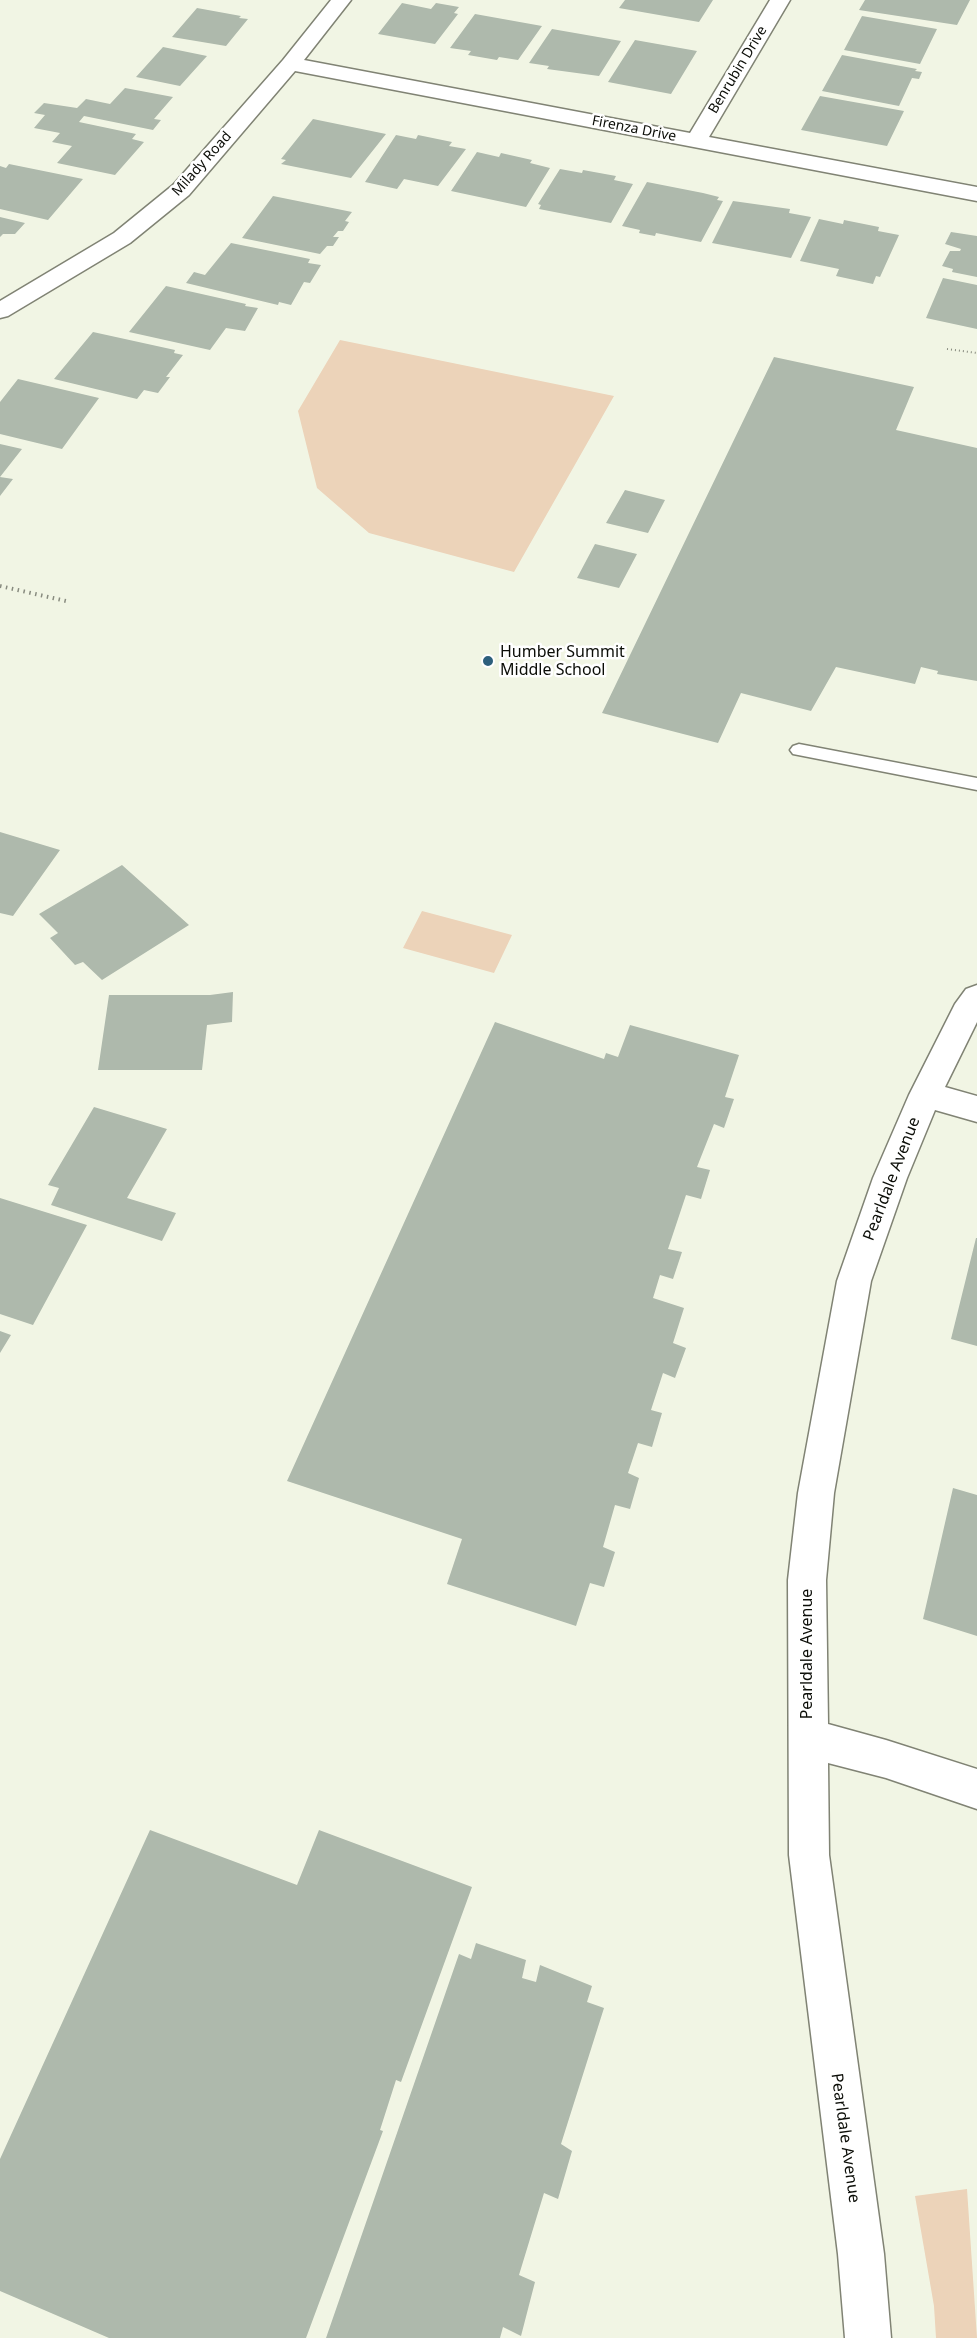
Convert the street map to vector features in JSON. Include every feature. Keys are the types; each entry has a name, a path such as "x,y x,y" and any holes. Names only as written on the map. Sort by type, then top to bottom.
{"street":[{"name":"Milady Road","path":"0,311 122,238 181,190 290,64 341,0"},
{"name":"Benrubin Drive","path":"696,141 780,0"},
{"name":"Firenza Drive","path":"290,64 977,194"},
{"name":"Pearldale Avenue","path":"868,2338 861,2254 809,1855 807,1580 816,1493 854,1281 890,1178 925,1095 966,1013 977,997"},
{"path":"925,1095 977,1109"},
{"path":"807,1738 886,1759 977,1789"}],"lane":[{"path":"799,750 977,784"}],"path":[{"path":"947,349 977,353"},
{"path":"0,586 66,601"}],"shaded area":[{"path":"340,340 614,396 514,572 369,533 317,488 298,411"},
{"path":"422,911 512,935 494,973 403,948"},
{"path":"967,2189 977,2338 936,2338 934,2306 915,2196"}],"building":[{"path":"625,0 713,0 699,22 619,8"},
{"path":"865,0 970,0 957,25 859,10"},
{"path":"402,3 431,9 436,3 459,7 454,13 458,14 435,44 378,34"},
{"path":"197,8 248,19 226,46 172,37"},
{"path":"475,14 542,26 518,60 499,57 497,60 468,55 471,51 450,48"},
{"path":"862,16 937,29 920,64 844,50"},
{"path":"552,29 621,41 599,76 547,69 549,66 529,63"},
{"path":"635,40 697,51 671,94 608,82"},
{"path":"163,47 207,56 180,86 136,77"},
{"path":"842,55 917,69 915,71 922,72 919,79 912,78 899,106 822,91"},
{"path":"125,88 173,97 154,119 161,120 153,130 84,116 79,122 136,134 132,139 144,142 115,175 57,163 72,146 52,142 60,133 34,128 45,115 34,113 44,103 77,108 86,99 110,104"},
{"path":"820,96 904,111 887,146 801,130"},
{"path":"313,119 386,134 351,178 281,164 286,160 281,159"},
{"path":"396,135 416,139 418,135 452,142 449,146 466,149 438,186 404,179 397,189 365,182"},
{"path":"477,152 499,157 501,153 532,160 530,163 550,168 526,207 451,191"},
{"path":"9,164 83,179 48,220 0,209 0,166 6,168"},
{"path":"560,169 582,173 583,170 616,176 614,180 633,184 611,223 539,209 541,205 538,204"},
{"path":"647,182 719,197 717,200 723,201 701,242 656,233 655,236 639,233 640,230 622,226"},
{"path":"273,196 352,212 345,221 349,222 343,231 338,231 333,237 339,237 333,246 327,246 320,254 242,238"},
{"path":"733,201 790,209 789,213 811,217 791,258 712,243"},
{"path":"0,217 25,223 15,234 3,234 0,237"},
{"path":"819,219 843,224 844,220 879,227 878,231 899,235 880,277 876,276 873,284 836,276 839,269 800,261"},
{"path":"951,232 977,236 977,277 952,272 953,269 942,266 950,251 961,249 945,244"},
{"path":"231,243 310,259 308,263 321,265 310,283 304,282 291,305 279,302 278,305 186,283 194,272 205,275"},
{"path":"943,278 977,285 977,329 926,318"},
{"path":"166,286 258,308 245,331 226,328 210,350 129,332"},
{"path":"93,332 175,350 174,353 183,355 166,377 170,377 158,393 144,390 137,399 54,379"},
{"path":"774,357 914,387 896,430 977,448 977,681 937,674 938,671 921,667 915,684 836,667 811,711 741,693 718,743 602,713"},
{"path":"18,379 99,398 62,449 0,434 0,402"},
{"path":"0,444 22,449 0,477"},
{"path":"0,477 13,479 0,496"},
{"path":"625,490 665,500 648,533 606,523"},
{"path":"595,544 637,554 619,588 577,578"},
{"path":"0,832 60,850 13,916 0,913"},
{"path":"122,865 189,925 102,980 83,962 75,965 50,938 58,933 39,914"},
{"path":"233,992 232,1022 207,1025 202,1070 98,1070 109,995 210,995"},
{"path":"495,1022 604,1059 606,1053 618,1057 630,1025 739,1055 725,1097 734,1099 724,1128 714,1124 697,1167 710,1170 701,1199 686,1195 668,1249 682,1252 673,1279 660,1275 653,1298 684,1308 673,1343 686,1348 675,1378 663,1373 651,1410 662,1413 652,1447 638,1443 628,1473 639,1478 630,1509 615,1505 603,1547 615,1552 604,1587 590,1583 576,1626 447,1584 462,1539 287,1481"},
{"path":"94,1107 167,1129 127,1198 176,1213 162,1241 51,1205 59,1188 48,1185"},
{"path":"0,1198 87,1225 33,1325 0,1314"},
{"path":"977,1238 977,1346 951,1339"},
{"path":"0,1331 11,1335 0,1353"},
{"path":"953,1488 977,1495 977,1636 923,1619"},
{"path":"150,1830 297,1885 319,1830 472,1887 401,2082 396,2080 380,2130 383,2131 306,2338 109,2338 0,2291 0,2159"},
{"path":"476,1943 526,1960 522,1978 536,1982 540,1965 592,1986 587,2002 604,2008 561,2144 572,2151 558,2199 544,2193 519,2275 535,2282 521,2336 503,2327 500,2338 326,2338 459,1954 471,1959"}],"place":[{"name":"Humber Summit Middle School","path":"488,661"}]}
